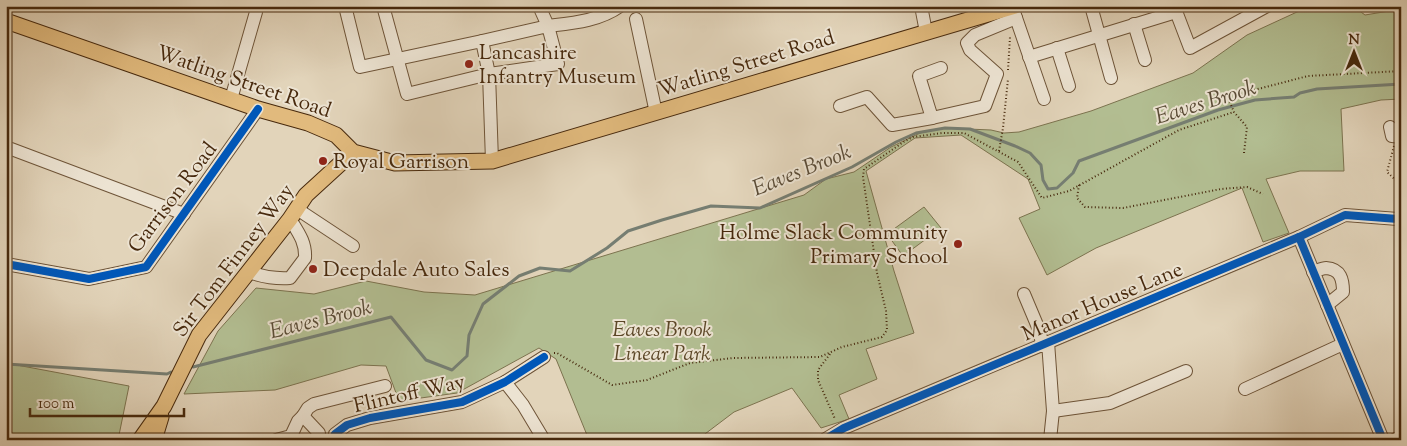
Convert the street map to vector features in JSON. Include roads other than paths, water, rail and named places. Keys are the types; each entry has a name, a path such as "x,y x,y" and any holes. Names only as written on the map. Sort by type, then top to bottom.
{"main road":[{"name":"Watling Street Road","path":"6,21 258,109 308,123 336,135 353,152 395,162 492,161 926,32 1014,11"},
{"name":"Sir Tom Finney Way","path":"140,440 164,406 200,335 294,214 306,195 353,152"},
{"name":"Sir Tom Finney Way","path":"154,440 164,406"}],"street":[{"path":"232,99 256,12 255,6"},
{"path":"345,6 360,67 548,26 586,21 610,14 620,6"},
{"path":"383,6 407,94 489,74 558,64 548,26 538,6"},
{"path":"921,6 926,32"},
{"path":"1091,6 1111,78"},
{"path":"1029,57 1099,36 1175,9 1190,48 1267,6"},
{"path":"840,106 867,97 892,125 985,106 997,74 970,50 967,43 975,35 1014,11 1044,99"},
{"path":"636,19 656,113"},
{"path":"1134,24 1145,60"},
{"path":"482,41 489,74 492,161"},
{"path":"1057,48 1069,86"},
{"path":"932,118 919,76 941,68"},
{"name":"Garrison Road","path":"6,264 89,279 146,267 258,109"},
{"path":"6,148 184,214"},
{"path":"294,214 353,246"},
{"path":"249,272 261,277 274,279 290,278 305,258 305,246 294,214"},
{"name":"Manor House Lane","path":"824,440 844,428 1299,237 1345,215 1398,219"},
{"path":"1299,237 1383,440"},
{"path":"1313,272 1325,268 1336,272 1343,280 1343,292 1327,305"},
{"path":"1024,294 1045,344 1053,410 1050,440"},
{"path":"1244,388 1343,344"},
{"name":"Flintoff Way","path":"317,436 323,431 328,430 336,437 347,425 370,418 462,402 505,382 544,357"},
{"path":"1053,410 1110,403 1186,371"},
{"path":"505,382 544,440"},
{"path":"276,440 291,436 298,421 308,408 314,404 385,386"},
{"path":"303,416 317,436"},
{"path":"1394,440 1401,437"}],"waterway":[{"name":"Eaves Brook","path":"193,367 391,317 426,360 452,370 467,356 469,335 483,304 519,276 540,268 570,271 607,248 628,231 711,206 760,208 852,167 916,133 945,128 970,129 1015,146 1030,153 1041,165 1043,180 1048,189 1057,188 1073,173 1079,161 1218,110 1255,100 1294,97 1300,93 1317,89 1401,84"},
{"name":"Eaves Brook","path":"6,364 167,374 171,372"}],"place":[{"name":"Lancashire Infantry Museum","path":"469,64"},
{"name":"Royal Garrison","path":"323,161"},
{"name":"Holme Slack Community Primary School","path":"958,244"},
{"name":"Deepdale Auto Sales","path":"313,269"}],"park label":[{"name":"Eaves Brook Linear Park","path":"662,341"}]}
